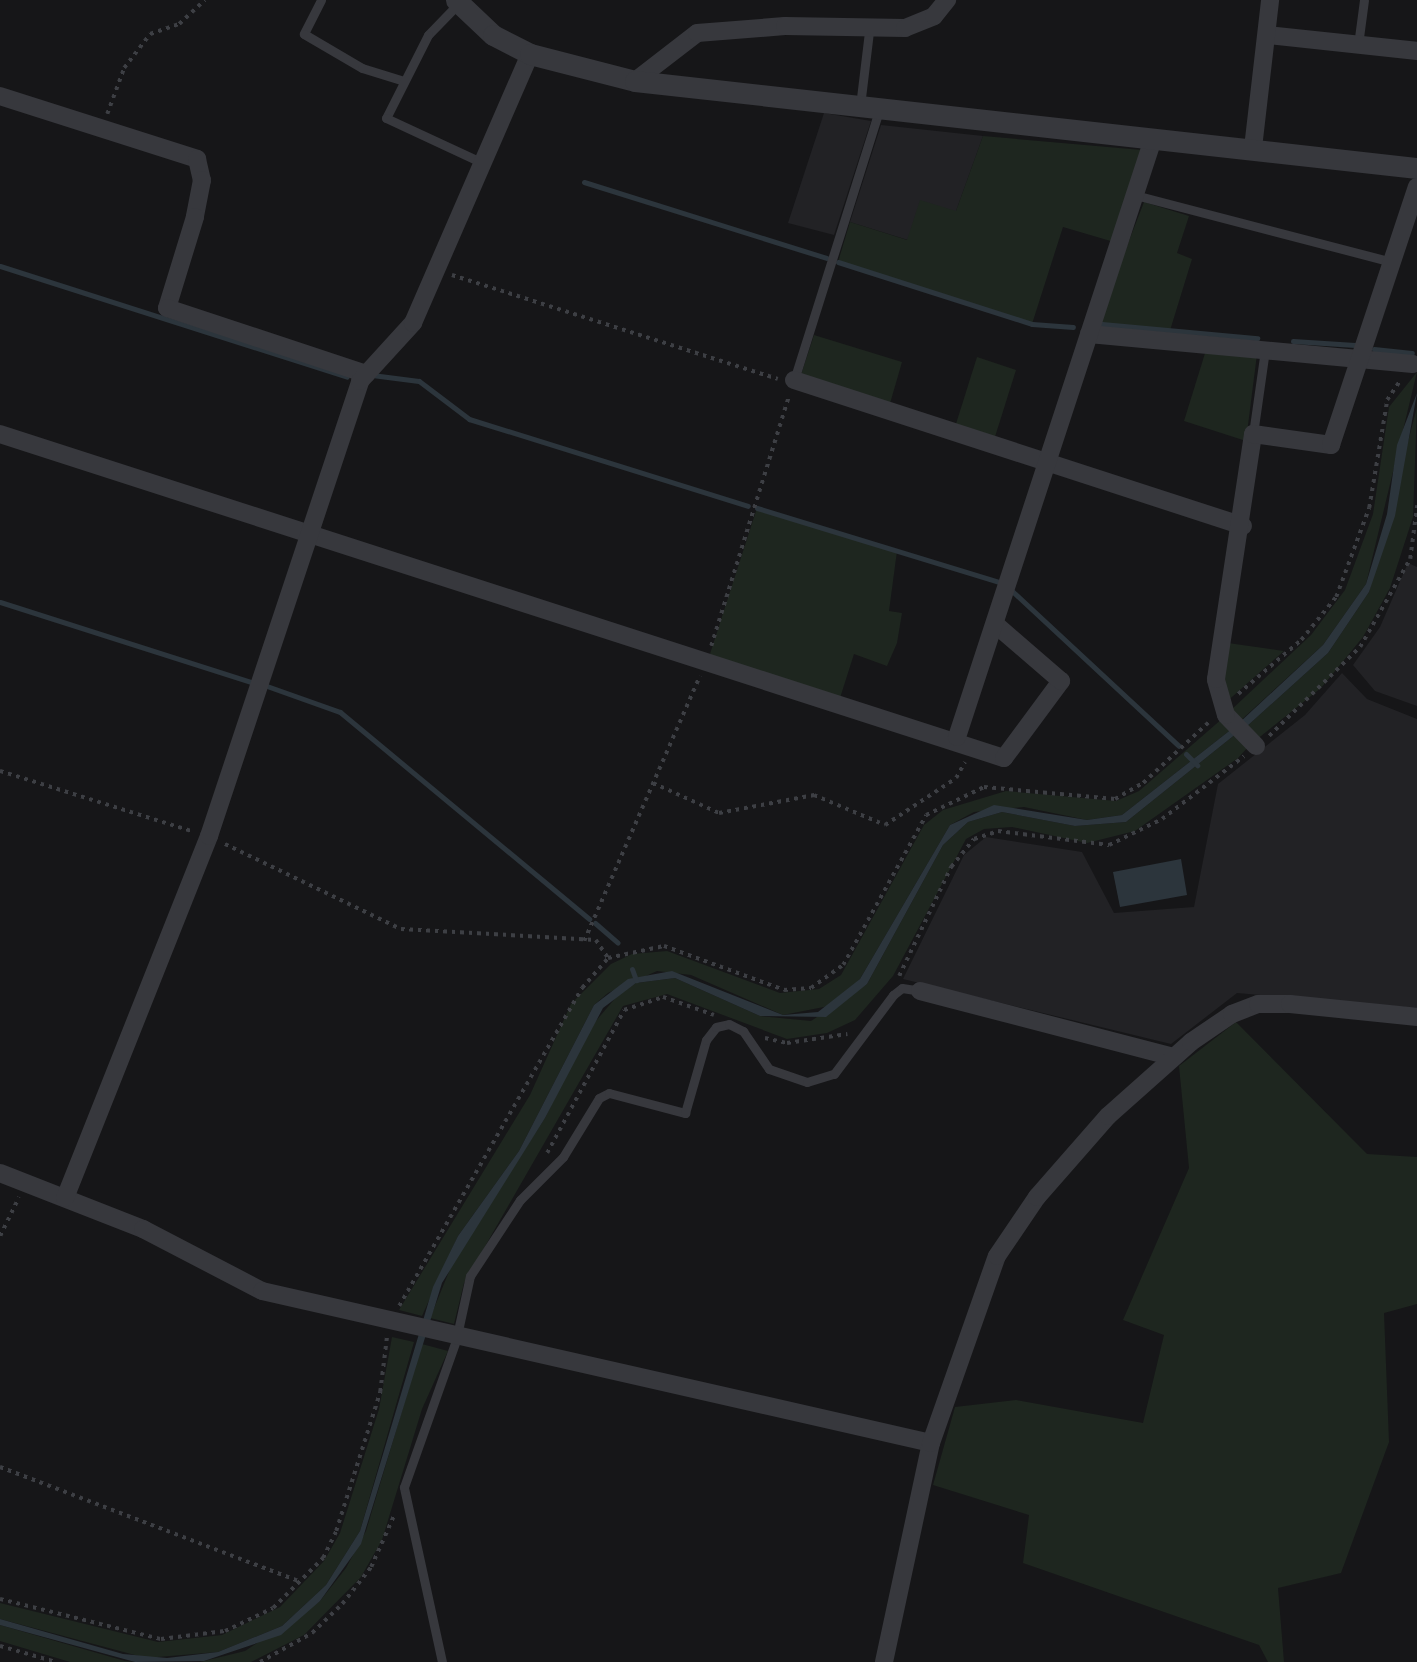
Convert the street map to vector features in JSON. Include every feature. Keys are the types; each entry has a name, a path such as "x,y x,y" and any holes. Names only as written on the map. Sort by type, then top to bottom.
{"street":[{"path":"635,80 684,38 710,30 827,26 869,32 924,21 947,0"},
{"path":"1253,148 1270,0"},
{"path":"457,1 492,36 530,54 635,80 869,109 1253,148 1417,168"},
{"path":"1268,35 1417,51"},
{"path":"65,1198 209,836 307,531 366,374 413,323 530,54"},
{"path":"0,96 197,159 201,180 195,217 167,308 366,374"},
{"path":"966,741 995,624 1153,139"},
{"path":"1254,745 1225,711 1216,678 1242,526 1253,434 1331,445 1417,187"},
{"path":"1089,334 1360,356 1413,364"},
{"path":"794,380 1242,526"},
{"path":"0,434 966,741 1004,758 1061,681 995,624"},
{"path":"920,991 1174,1057"},
{"path":"884,1662 930,1443 1012,1229 1108,1116 1174,1057 1258,1004 1417,1017"},
{"path":"0,1173 143,1229 262,1292 391,1325 930,1443"}],"lane":[{"path":"321,0 304,34 362,68 404,81"},
{"path":"1358,45 1364,0"},
{"path":"457,1 428,35 386,118 484,163"},
{"path":"794,380 869,109 869,32"},
{"path":"1135,195 1393,262"},
{"path":"1253,434 1265,350"},
{"path":"442,1662 404,1487 453,1339 470,1276 520,1200 564,1157 599,1098 609,1093 685,1113 706,1040 716,1027 729,1024 743,1031 769,1069 798,1084 834,1074 870,1030 893,995 902,988 920,991"}],"path":[{"path":"102,129 124,68 150,34 179,24 205,0"},
{"path":"437,270 794,380"},
{"path":"0,1599 161,1639 225,1631 257,1618 301,1582 336,1531 380,1392 391,1325 582,988 608,958 664,946 784,990 811,988 843,965 926,815 984,787 1115,799 1187,746 1301,640 1336,597 1369,508 1387,400 1413,364"},
{"path":"893,995 951,867 974,839 998,831 1109,845 1162,819 1254,745 1360,647 1410,559 1417,505"},
{"path":"653,783 719,813 814,795 885,825 956,778 966,741"},
{"path":"0,771 209,836 401,929 596,940 608,958"},
{"path":"543,1160 624,1010 663,996 697,1005 729,1024"},
{"path":"743,1031 786,1043 870,1030"},
{"path":"0,1236 27,1185"},
{"path":"0,1467 301,1582"},
{"path":"260,1662 312,1633 342,1604 371,1567 404,1487"},
{"path":"0,1646 56,1662"}],"shaded area":[{"path":"824,113 871,121 834,235 788,223"},
{"path":"881,125 983,136 956,211 908,240 850,222"},
{"path":"983,136 1142,150 1114,242 1063,227 1032,324 838,262 850,222 907,240 920,200 956,211"},
{"path":"1144,202 1189,216 1177,253 1192,259 1168,337 1095,329"},
{"path":"814,335 902,362 889,407 800,378"},
{"path":"1206,350 1257,354 1246,441 1184,421"},
{"path":"977,357 1016,370 994,440 955,427"},
{"path":"1417,372 1366,584 1323,645 1239,722 1230,711 1311,635 1345,590 1373,514 1389,407"},
{"path":"1417,393 1395,516 1369,592 1328,653 1245,728 1240,722 1323,645 1366,584 1387,514 1397,445"},
{"path":"1417,407 1413,517 1390,588 1363,637 1321,688 1256,740 1245,728 1328,653 1369,592"},
{"path":"757,508 897,551 889,611 902,613 897,643 887,666 854,654 840,698 709,657"},
{"path":"1408,563 1417,567 1417,706 1375,691 1353,665 1380,627"},
{"path":"1228,643 1284,651 1224,704 1220,684"},
{"path":"1342,673 1367,699 1417,719 1417,1008 1237,993 1171,1044 903,979 964,855 986,837 1082,852 1114,913 1194,907 1218,784 1305,715"},
{"path":"1223,718 1233,728 1122,815 1087,820 1024,807 974,812 950,825 860,979 834,1005 783,1015 691,975 657,971 608,993 594,1005 519,1151 458,1236 422,1316 399,1310 530,1095 571,1004 611,964 632,954 667,951 780,993 819,989 841,975 924,825 943,810 1006,791 1116,801 1139,791"},
{"path":"1233,728 1237,733 1126,822 1075,826 1002,812 968,822 943,845 867,984 826,1017 760,1016 675,978 636,983 603,1008 545,1118 442,1283 361,1544 320,1601 281,1635 204,1661 135,1662 0,1625 0,1619 123,1654 167,1658 218,1652 282,1626 326,1585 360,1531 433,1287 458,1236 519,1151 594,1005 628,979 672,971 783,1015 818,1012 860,979 950,825 994,805 1087,820 1122,815"},
{"path":"1237,733 1249,746 1238,758 1135,831 1087,843 1012,827 984,829 966,839 893,976 855,1020 827,1033 787,1039 667,994 623,1006 464,1283 454,1324 430,1318 455,1257 545,1118 589,1029 618,995 636,983 675,978 760,1016 811,1021 867,984 943,845 968,822 1002,812 1075,826 1126,822"},
{"path":"1181,859 1187,895 1120,907 1113,872"},
{"path":"1236,1022 1367,1154 1417,1157 1417,1304 1384,1313 1389,1442 1341,1573 1278,1588 1284,1662 1268,1662 1259,1645 1023,1563 1029,1515 933,1485 955,1407 1016,1400 1143,1423 1164,1335 1123,1320 1189,1168 1179,1066"},
{"path":"392,1337 414,1342 360,1531 326,1585 282,1626 218,1652 146,1658 0,1619 0,1603 158,1642 222,1635 280,1607 324,1561 340,1533 379,1409"},
{"path":"422,1344 448,1351 422,1409 382,1540 361,1577 304,1635 251,1662 200,1662 245,1651 320,1601 346,1568 366,1531"},
{"path":"0,1625 135,1662 70,1662 0,1641"}],"waterway":[{"path":"584,182 826,258"},
{"path":"838,262 1032,324 1073,327"},
{"path":"0,266 347,377"},
{"path":"1102,324 1257,338"},
{"path":"1293,341 1355,345"},
{"path":"1374,349 1412,353"},
{"path":"372,375 419,381 469,419 748,506"},
{"path":"757,508 1003,583"},
{"path":"1011,590 1179,746"},
{"path":"0,602 251,682"},
{"path":"264,685 340,712 589,919"},
{"path":"1186,754 1197,765"},
{"path":"595,923 618,943"},
{"path":"632,969 636,980"}]}
